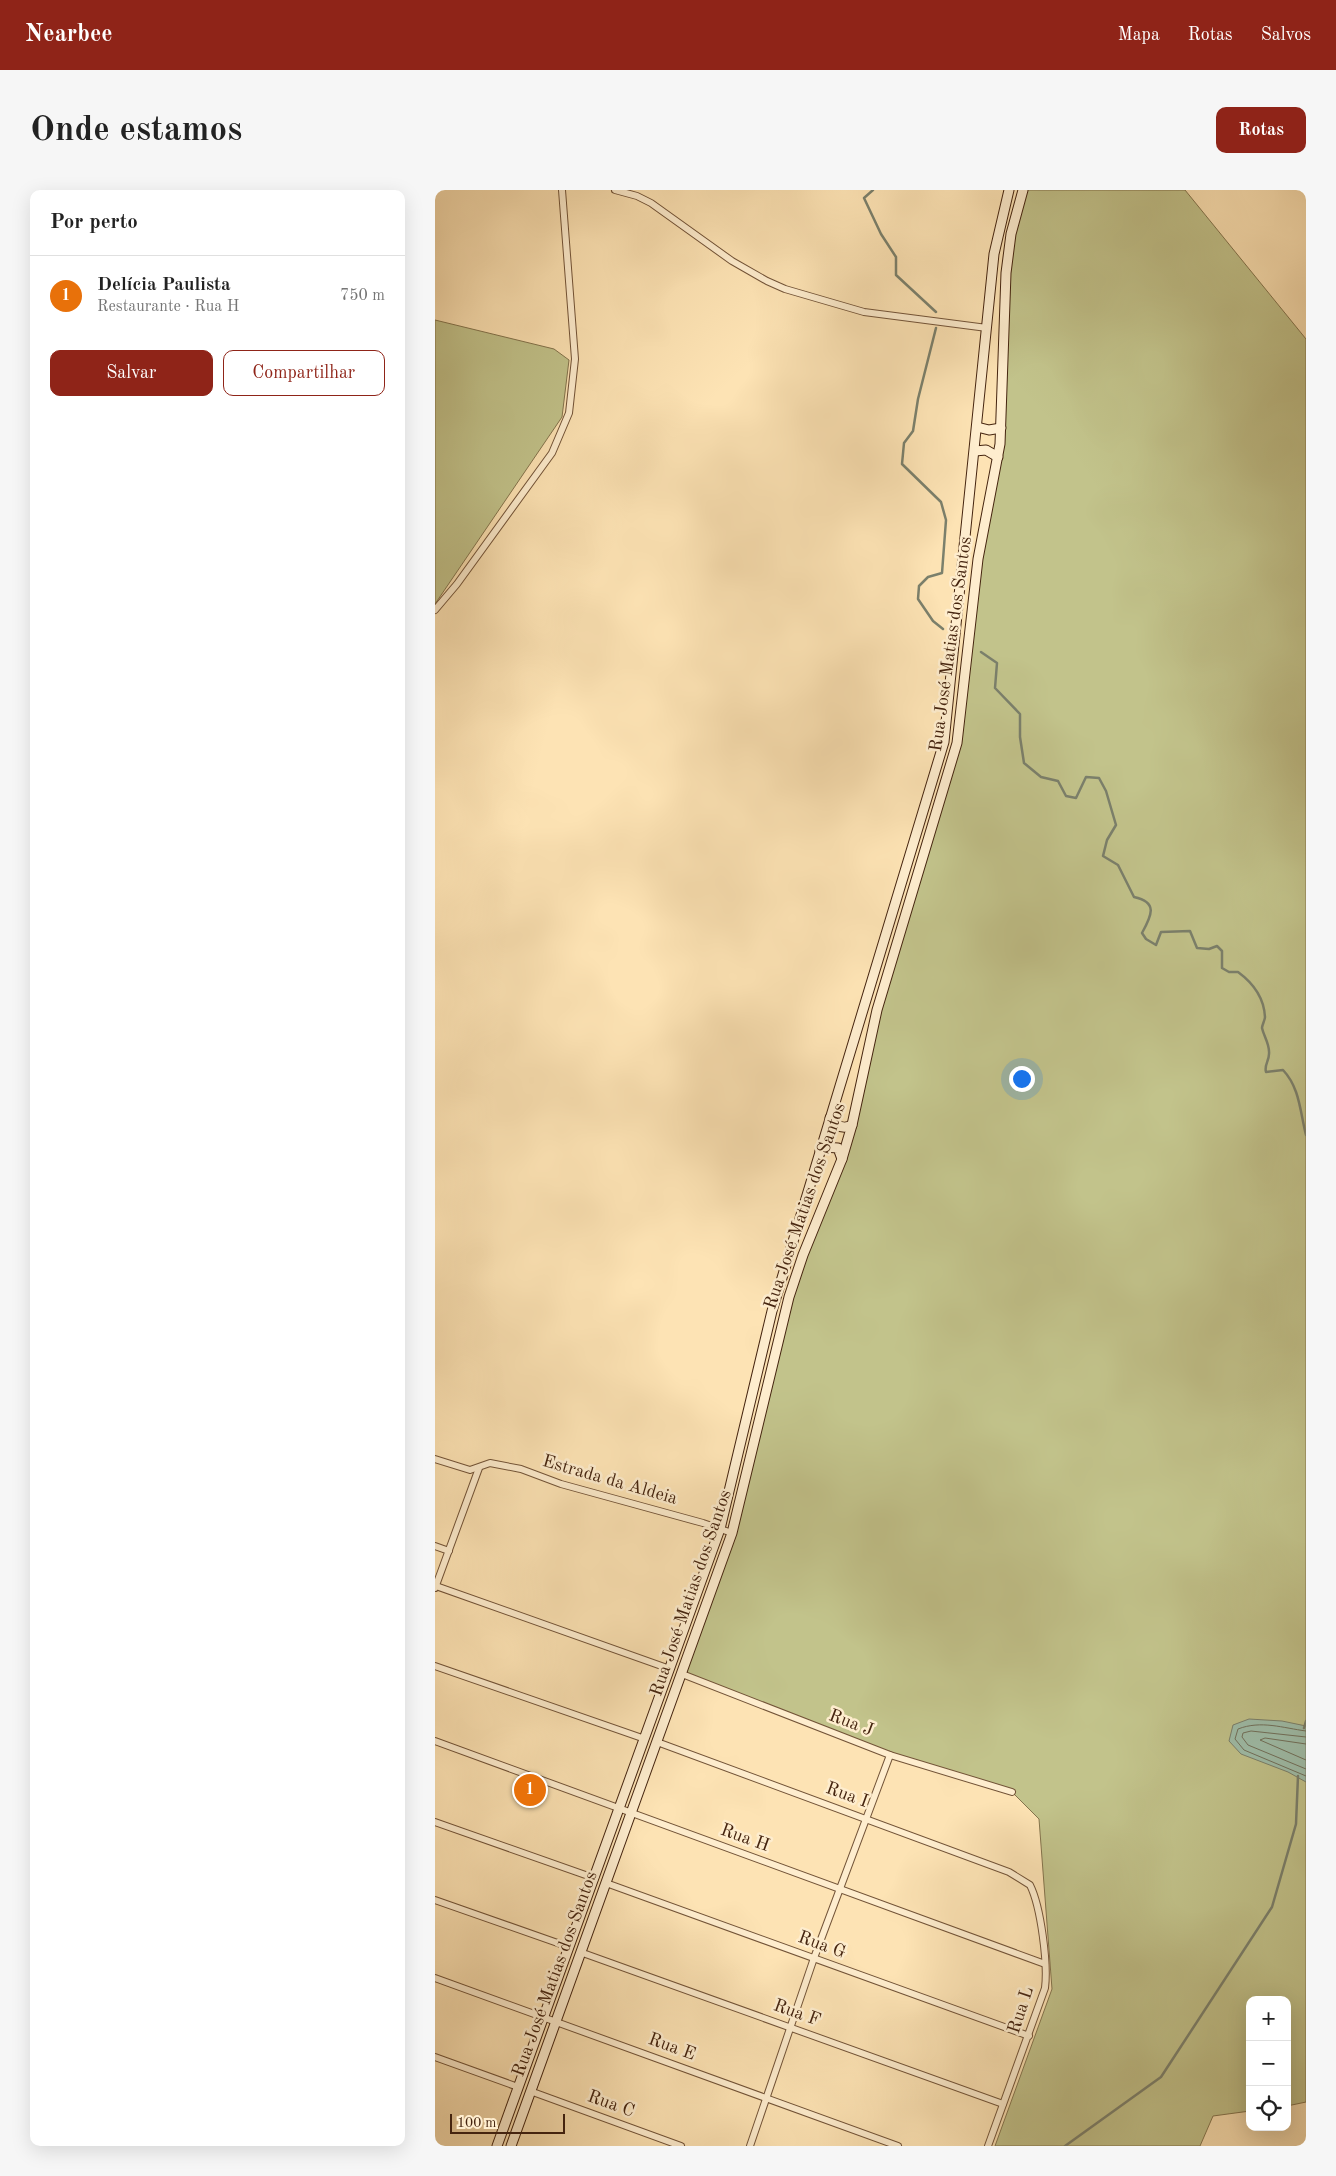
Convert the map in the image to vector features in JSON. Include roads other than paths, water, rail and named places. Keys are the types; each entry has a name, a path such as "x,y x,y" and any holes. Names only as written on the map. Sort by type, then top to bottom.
{"main road":[{"name":"Rua José Matias dos Santos","path":"497,2146 720,1529 772,1311 945,735 994,254 1009,190"},
{"name":"Rua José Matias dos Santos","path":"511,2146 732,1533 789,1297 803,1255 842,1159 852,1125 877,1010 957,743 978,559 998,458 1001,428 1006,273 1011,234 1023,190"},
{"path":"977,427 989,430 1001,428"},
{"path":"975,451 986,450 998,458"},
{"path":"830,1118 840,1127 846,1128 852,1125"},
{"path":"820,1151 824,1147 833,1146 838,1148 842,1159"}],"street":[{"path":"435,610 457,584 552,453 567,419 574,383 575,359 562,190"},
{"path":"615,190 637,196 651,203 749,272 785,289 864,312 987,328"},
{"name":"Estrada da Aldeia","path":"435,1459 470,1470 490,1463 521,1469 595,1495 683,1517 732,1533"},
{"path":"479,1468 435,1587 670,1669"},
{"path":"435,1546 449,1551"},
{"path":"435,1666 645,1739"},
{"name":"Rua J","path":"682,1674 890,1754 1012,1792"},
{"name":"Rua H","path":"435,1741 1045,1964"},
{"name":"Rua I","path":"657,1742 867,1818 1026,1880"},
{"path":"750,2146 814,1958 890,1754"},
{"path":"435,1822 594,1878"},
{"name":"Rua L","path":"987,2146 1029,2036 1045,1988 1045,1964 1038,1912 1033,1891 1026,1880"},
{"name":"Rua G","path":"606,1883 1029,2036"},
{"path":"435,1900 569,1948"},
{"name":"Rua F","path":"580,1952 1003,2104"},
{"name":"Rua E","path":"435,1978 898,2146"},
{"path":"435,2057 518,2087"},
{"name":"Rua C","path":"530,2091 681,2146"}],"water":[{"path":"1249,1719 1282,1721 1306,1726 1306,1782 1288,1772 1241,1754 1229,1741 1233,1725"}],"waterway":[{"path":"873,190 864,198 881,234 896,257 896,275 936,312"},
{"path":"936,328 918,399 913,431 904,443 902,464 941,502 946,520 942,573 928,577 919,586 918,599 933,621 943,629"},
{"path":"981,652 997,663 995,688 1020,714 1020,737 1024,763 1041,777 1058,781 1066,796 1076,798 1086,777 1099,778 1106,791 1116,825 1107,840 1103,856 1118,865 1134,897 1142,899 1150,906 1150,915 1142,933 1146,939 1156,945 1161,932 1190,931 1197,948 1209,949 1217,946 1222,951 1222,968 1229,972 1238,972 1257,991 1264,1010 1265,1018 1262,1028 1269,1050 1266,1072 1283,1070 1289,1077 1299,1101 1306,1135"},
{"path":"1304,1728 1306,1721"},
{"path":"1065,2146 1161,2077 1272,1907 1296,1824 1298,1776"}],"place":[{"name":"Delícia Paulista","path":"530,1790"}]}
